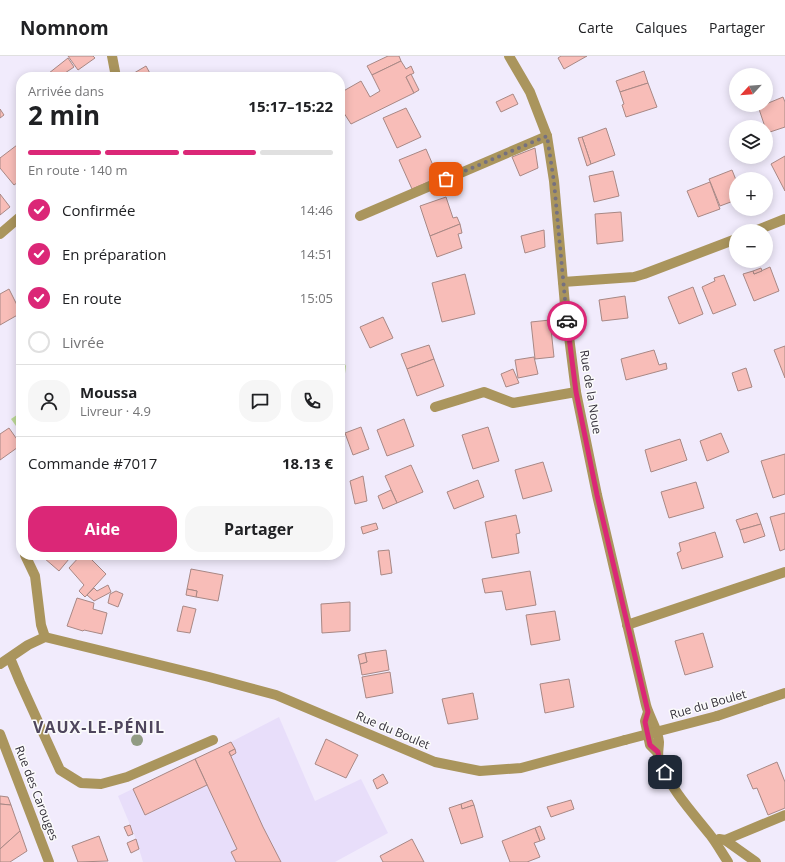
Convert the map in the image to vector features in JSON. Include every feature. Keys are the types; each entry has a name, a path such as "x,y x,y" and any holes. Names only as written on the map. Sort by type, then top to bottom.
{"street":[{"path":"112,56 115,72"},
{"name":"Rue de la Noue","path":"509,56 530,92 547,136 554,182 563,282 576,392 597,495 648,712 654,722 659,742 659,759 672,786 685,805 712,838 728,862"},
{"path":"360,216 547,136"},
{"path":"772,224 785,219"},
{"path":"0,234 16,220"},
{"path":"563,282 639,276 729,242"},
{"path":"435,407 484,392 512,402 576,392"},
{"path":"0,664 45,637 41,625 36,576 28,560"},
{"path":"628,625 785,572"},
{"name":"Rue du Boulet","path":"45,637 216,678 276,695 435,762 480,772 521,768 717,716 785,693"},
{"path":"10,658 60,770 81,783 101,784 127,777 213,740"},
{"name":"Rue des Carouges","path":"0,734 3,752 49,862"},
{"path":"725,840 785,815"},
{"path":"712,838 725,840 756,862"}],"shaded area":[{"path":"279,717 315,801 361,779 388,833 335,862 143,862 136,839 118,796 231,742"}],"green space":[{"path":"16,416 16,426 11,419"}],"building":[{"path":"68,56 93,56 95,58 78,70"},
{"path":"388,56 399,56 401,61 372,75 367,66"},
{"path":"561,56 587,56 564,69 558,58"},
{"path":"68,58 74,67 66,72 50,72"},
{"path":"401,61 406,69 411,66 414,73 406,77 414,93 351,124 345,115 345,90 361,81 370,97 380,91 372,75"},
{"path":"146,66 149,72 136,72"},
{"path":"644,71 648,83 620,92 616,81"},
{"path":"411,74 419,90 414,93 406,77"},
{"path":"648,83 657,107 626,117 620,92"},
{"path":"513,94 518,104 501,112 496,102"},
{"path":"783,97 785,102 785,127 773,131 773,120 763,120 760,112 773,112 773,101"},
{"path":"406,108 421,137 397,148 383,118"},
{"path":"0,109 4,115 0,118"},
{"path":"606,128 615,155 591,164 582,137"},
{"path":"582,137 591,164 587,166 578,138"},
{"path":"16,146 16,184 14,185 0,168 0,158"},
{"path":"535,148 538,168 520,176 512,157"},
{"path":"426,149 435,170 432,171 435,179 412,189 399,160"},
{"path":"785,156 785,191 771,164"},
{"path":"435,170 439,178 435,179 432,171"},
{"path":"732,170 733,172 729,172 729,203 720,206 709,179"},
{"path":"613,171 619,196 594,202 589,176"},
{"path":"710,182 720,209 698,217 687,191"},
{"path":"0,194 10,207 0,215"},
{"path":"446,197 453,218 457,217 460,224 430,236 420,206"},
{"path":"621,212 623,241 597,244 595,214"},
{"path":"460,224 462,233 458,234 462,248 437,257 430,236"},
{"path":"544,230 545,247 525,253 521,236"},
{"path":"761,268 762,271 754,274 753,271"},
{"path":"770,268 779,291 754,301 743,274 753,271 754,274"},
{"path":"465,274 475,314 442,322 432,283"},
{"path":"724,275 736,305 713,314 702,287 715,281 714,278"},
{"path":"693,287 703,314 679,324 668,297"},
{"path":"9,289 16,303 16,316 0,325 0,294"},
{"path":"625,296 628,318 602,321 599,300"},
{"path":"383,317 393,338 370,348 360,327"},
{"path":"550,320 554,357 535,359 531,322"},
{"path":"429,345 434,359 407,369 401,354"},
{"path":"785,346 785,378 774,350"},
{"path":"654,350 659,365 666,363 667,369 626,380 621,359"},
{"path":"534,357 538,374 518,378 515,360"},
{"path":"434,359 444,386 417,396 407,369"},
{"path":"746,368 752,387 738,391 732,373"},
{"path":"513,369 519,383 506,387 501,374"},
{"path":"404,419 414,446 387,456 377,430"},
{"path":"361,427 369,449 353,455 345,433"},
{"path":"488,427 499,461 473,469 462,435"},
{"path":"9,428 16,438 16,449 0,460 0,434"},
{"path":"721,433 729,452 707,461 700,441"},
{"path":"680,439 687,460 651,472 645,450"},
{"path":"785,454 785,494 773,498 761,461"},
{"path":"543,462 552,491 523,499 515,470"},
{"path":"411,465 423,492 397,503 385,476"},
{"path":"363,476 367,501 355,504 350,481"},
{"path":"478,480 484,497 454,509 447,492"},
{"path":"696,482 704,508 669,518 661,492"},
{"path":"391,490 397,503 383,509 378,496"},
{"path":"757,513 761,524 740,530 736,520"},
{"path":"785,513 785,549 780,551 770,517"},
{"path":"516,515 520,533 516,534 519,553 492,558 485,522"},
{"path":"376,523 378,529 363,534 361,527"},
{"path":"761,524 765,536 744,543 740,530"},
{"path":"715,532 723,557 682,569 677,553 681,551 679,543"},
{"path":"389,550 392,573 381,575 378,551"},
{"path":"46,560 68,560 59,571"},
{"path":"76,560 92,560 106,574 85,597 79,591 84,585 69,568"},
{"path":"191,569 223,575 218,601 196,597 197,591 187,589"},
{"path":"530,571 536,605 506,610 502,591 485,593 482,579"},
{"path":"108,585 111,592 94,601 87,595 94,588 97,591"},
{"path":"187,589 197,591 196,597 186,595"},
{"path":"116,591 123,594 118,607 108,603 110,594"},
{"path":"77,598 94,603 93,609 107,613 102,634 83,631 67,626"},
{"path":"350,602 350,631 322,633 321,604"},
{"path":"183,606 196,609 190,633 177,631"},
{"path":"555,611 560,640 531,645 526,615"},
{"path":"703,633 713,667 685,675 675,641"},
{"path":"386,650 389,670 362,675 360,664 367,662 365,653"},
{"path":"365,653 367,662 360,664 358,655"},
{"path":"390,672 393,693 366,698 362,677"},
{"path":"569,679 574,707 545,713 540,684"},
{"path":"473,693 478,719 448,724 442,699"},
{"path":"326,739 358,755 346,778 315,764"},
{"path":"231,742 235,749 229,752 263,827 281,862 236,862 231,852 237,849 195,759"},
{"path":"235,749 236,753 231,756 229,752"},
{"path":"195,759 207,785 145,815 133,789"},
{"path":"777,762 785,782 785,808 768,815 757,788 753,789 747,775"},
{"path":"383,774 388,783 377,789 373,780"},
{"path":"0,796 8,797 11,805 0,804"},
{"path":"472,800 474,805 462,809 461,804"},
{"path":"571,800 574,809 551,817 547,807"},
{"path":"0,804 11,805 20,831 0,849"},
{"path":"461,804 462,809 474,805 483,837 461,844 449,808"},
{"path":"130,825 133,834 128,836 124,827"},
{"path":"540,826 545,839 540,841 535,828"},
{"path":"535,828 540,841 534,843 540,857 527,862 510,862 502,841"},
{"path":"20,831 27,851 10,862 0,862 0,849"},
{"path":"99,836 108,861 78,862 72,846"},
{"path":"136,839 139,849 131,853 127,843"},
{"path":"412,839 424,862 383,862 380,856"}],"way so far":[{"path":"446,179 547,136 554,182 567,321"}],"district":[{"name":"VAUX-LE-PÉNIL","path":"99,727"}],"route":[{"path":"567,321 576,392 597,495 648,712 645,722 650,745 658,752 659,759 665,772"}]}
